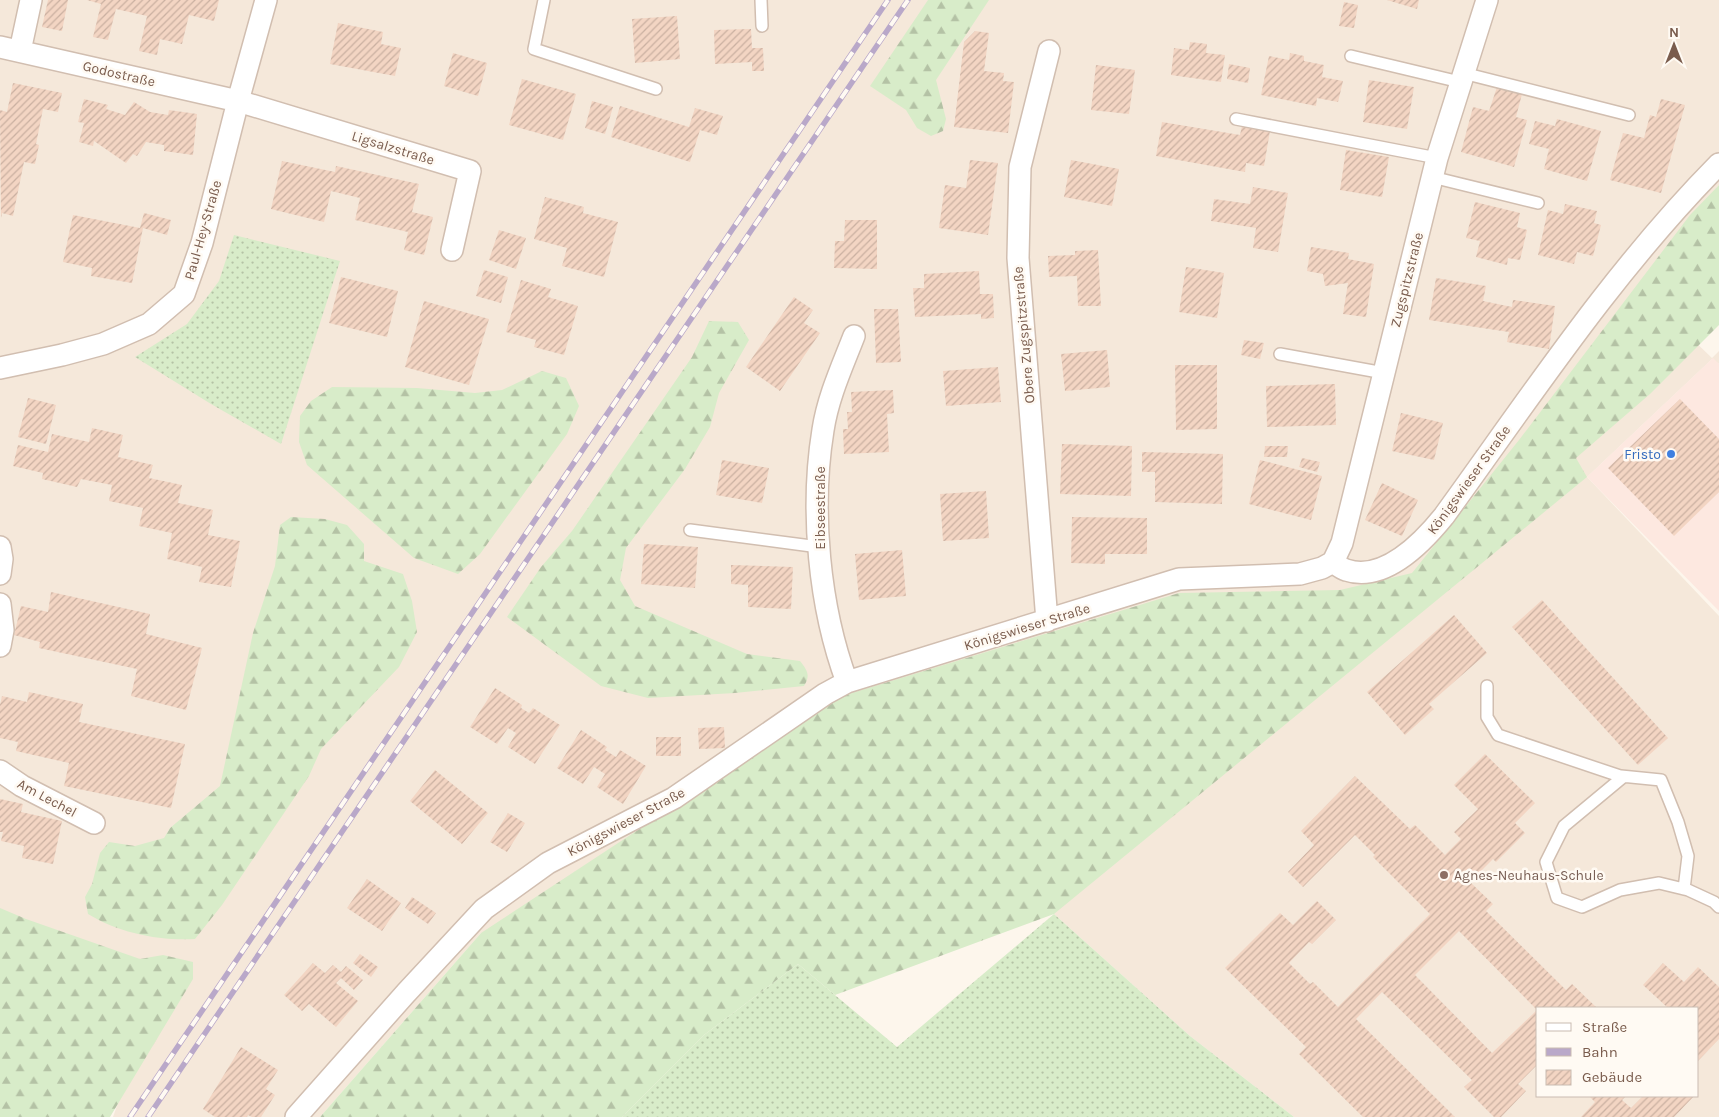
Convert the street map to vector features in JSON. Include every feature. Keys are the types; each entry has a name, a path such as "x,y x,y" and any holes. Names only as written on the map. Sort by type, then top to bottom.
{"street":[{"path":"10,49 31,0"},
{"name":"Paul-Hey-Straße","path":"0,368 103,344 149,324 184,294 202,242 266,0"},
{"name":"Zugspitzstraße","path":"1333,562 1342,543 1435,167 1487,0"},
{"name":"Godostraße","path":"10,49 238,101"},
{"name":"Obere Zugspitzstraße","path":"1047,621 1018,258 1020,167 1049,52"},
{"name":"Ligsalzstraße","path":"238,101 470,171 452,250"},
{"name":"Königswieser Straße","path":"296,1117 406,992 484,908 548,863 674,798 825,694 847,682 1179,579 1300,574 1322,568 1333,562 1345,570 1363,573 1384,567 1406,556 1426,538 1444,516 1590,314 1681,202 1719,164"},
{"name":"Eibseestraße","path":"847,682 836,652 819,547 817,478 823,428 834,385 854,336"},
{"path":"0,547 2,559 0,574"},
{"path":"0,604 3,630 0,646"},
{"name":"Am Lechel","path":"0,771 22,786 94,823"}],"lane":[{"path":"544,0 534,48 656,89"},
{"path":"761,0 762,26"},
{"path":"1351,56 1462,78 1629,115"},
{"path":"1236,119 1435,167 1538,203"},
{"path":"1280,354 1384,373"},
{"path":"690,530 819,547"},
{"path":"1487,686 1487,718 1498,735 1621,776 1661,780 1678,822 1688,856 1684,889"},
{"path":"1621,776 1564,826 1546,862 1557,898 1582,907 1620,890 1659,883 1684,889 1714,902 1719,907"}],"shaded area":[{"path":"0,0 1719,0 1719,185 1637,286 1712,358 1719,351 1719,364 1712,359 1587,477 1719,616 1719,1117 1294,1117 1190,1036 1054,914 481,933 320,1117 113,1117 164,975 0,925"},
{"path":"1713,358 1719,364 1719,611 1587,477"}],"green space":[{"path":"928,0 989,0 936,80 946,119 943,131 931,136 917,128 906,110 870,86"},
{"path":"1719,185 1719,325 1650,394 1576,458 1587,477 1054,914 835,995 798,964 704,1035 622,1117 320,1117 481,933 842,696 1179,593 1340,590 1412,573 1519,440 1690,215"},
{"path":"234,235 340,261 281,444 135,357 187,324 219,281"},
{"path":"709,321 738,322 749,340 719,393 710,427 685,469 626,548 620,580 635,606 747,654 800,661 808,676 804,686 735,693 648,698 601,686 507,617 541,567 572,531 692,357"},
{"path":"542,371 566,378 579,406 567,434 480,554 458,574 414,558 307,465 299,442 300,416 311,401 332,387 417,388 475,393 502,390"},
{"path":"291,517 325,519 347,525 364,544 364,561 403,574 412,601 417,632 399,667 321,749 309,776 222,905 195,939 153,937 126,931 100,921 88,914 85,897 92,884 100,853 109,842 135,846 164,838 170,828 220,786 253,633 275,566 280,525"},
{"path":"0,908 140,959 163,955 193,962 193,979 110,1117 0,1117"},
{"path":"1054,914 1190,1036 1294,1117 622,1117 704,1035 798,964 897,1047"}],"building":[{"path":"48,0 68,0 62,31 42,27"},
{"path":"87,0 219,0 214,21 189,15 182,44 160,39 157,55 139,51 147,16 116,9 108,40 93,37 101,4"},
{"path":"1387,0 1419,0 1417,9"},
{"path":"1344,2 1358,5 1354,28 1339,26"},
{"path":"677,16 680,59 635,63 632,19"},
{"path":"338,23 383,32 381,44 401,48 395,76 330,64"},
{"path":"751,29 752,48 763,48 764,71 752,71 752,62 715,64 714,30"},
{"path":"975,31 989,33 984,71 1004,73 1003,81 1014,82 1008,133 954,127 964,42"},
{"path":"1190,42 1207,44 1206,53 1225,55 1221,82 1171,75 1174,48 1189,50"},
{"path":"453,53 487,63 478,96 444,86"},
{"path":"1290,53 1304,56 1304,61 1324,65 1322,77 1343,81 1338,102 1317,98 1316,106 1261,95 1269,56 1289,60"},
{"path":"1229,64 1250,68 1248,83 1227,79"},
{"path":"1096,65 1135,70 1129,114 1091,110"},
{"path":"522,79 576,94 563,140 509,125"},
{"path":"1369,80 1414,87 1407,129 1363,122"},
{"path":"13,83 62,93 58,112 43,109 36,144 39,145 35,164 24,162 13,216 2,213 1,218 0,110 7,112"},
{"path":"1497,87 1522,94 1516,117 1527,120 1514,167 1461,152 1473,107 1489,111"},
{"path":"84,99 108,105 106,109 125,115 134,102 150,112 168,115 169,110 197,114 193,155 164,151 164,145 146,142 137,156 133,154 126,163 94,141 93,146 79,142 84,123 78,122"},
{"path":"1661,99 1685,105 1661,193 1610,180 1623,133 1644,138 1650,115 1656,117"},
{"path":"592,101 613,107 605,134 585,128"},
{"path":"620,106 689,127 695,108 723,116 717,135 700,130 690,162 611,137"},
{"path":"1557,119 1601,131 1587,181 1544,169 1549,149 1529,144 1535,121 1555,126"},
{"path":"1162,122 1240,135 1242,126 1270,131 1264,166 1246,163 1245,172 1156,156"},
{"path":"1346,150 1389,157 1382,197 1340,190"},
{"path":"970,160 998,163 988,235 939,228 945,185 966,188"},
{"path":"1071,160 1119,169 1112,206 1064,197"},
{"path":"282,161 335,172 336,166 419,184 412,212 433,217 424,255 404,250 408,232 355,220 360,198 331,191 324,222 271,209"},
{"path":"1253,187 1288,193 1278,252 1253,248 1256,228 1211,221 1214,199 1250,204"},
{"path":"545,197 584,207 583,213 618,222 604,277 562,266 567,248 534,239"},
{"path":"1475,202 1520,213 1517,227 1527,230 1520,260 1508,258 1507,265 1476,257 1480,241 1466,238"},
{"path":"1565,204 1597,211 1594,223 1601,225 1593,256 1577,252 1574,264 1538,255 1548,210 1563,214"},
{"path":"144,213 171,220 167,235 143,228 132,283 91,276 92,268 63,262 73,215 140,228"},
{"path":"845,220 877,220 877,269 834,268 835,241 844,241"},
{"path":"499,230 526,238 516,269 489,260"},
{"path":"1311,247 1349,253 1348,259 1374,264 1366,317 1343,314 1348,283 1325,286 1323,274 1307,271"},
{"path":"1098,250 1101,306 1078,306 1077,276 1049,277 1048,256 1075,255 1075,251"},
{"path":"1186,267 1224,273 1217,318 1179,312"},
{"path":"484,270 508,277 501,303 476,296"},
{"path":"979,271 980,294 993,294 994,318 981,319 981,314 915,317 913,288 924,288 924,274"},
{"path":"341,277 398,291 387,337 329,323"},
{"path":"1436,278 1486,286 1483,301 1512,307 1513,300 1555,306 1549,349 1507,342 1509,332 1429,320"},
{"path":"521,280 551,289 548,297 578,306 564,355 534,347 536,340 506,332"},
{"path":"794,297 813,310 804,323 820,333 780,391 746,367"},
{"path":"424,301 489,319 469,385 405,367"},
{"path":"874,309 898,309 901,362 876,363"},
{"path":"1244,340 1264,343 1260,359 1241,355"},
{"path":"1107,350 1110,387 1065,391 1061,354"},
{"path":"1175,365 1217,365 1217,429 1176,430"},
{"path":"998,367 1001,402 946,406 943,371"},
{"path":"1335,384 1336,425 1267,427 1266,386"},
{"path":"893,390 894,413 887,414 889,452 844,454 843,429 848,429 847,412 852,412 851,392"},
{"path":"28,398 56,405 46,444 18,437"},
{"name":"Fristo","path":"1680,399 1719,439 1719,492 1674,536 1608,468"},
{"path":"1401,413 1443,423 1434,460 1392,451"},
{"path":"92,428 123,435 118,457 153,465 149,478 182,485 178,503 213,510 208,535 240,541 231,587 199,582 202,567 167,559 172,533 139,526 143,508 109,501 112,485 81,479 77,487 42,479 43,473 13,466 18,445 48,452 52,434 89,442"},
{"path":"1062,444 1132,446 1131,496 1060,494"},
{"path":"1265,446 1288,446 1287,457 1264,457"},
{"path":"1142,452 1223,454 1222,504 1155,502 1155,472 1142,472"},
{"path":"1302,458 1320,462 1317,472 1299,467"},
{"path":"722,460 769,468 762,503 716,495"},
{"path":"1260,460 1322,476 1311,520 1249,504"},
{"path":"1382,483 1418,500 1402,536 1365,520"},
{"path":"986,491 989,538 943,541 940,494"},
{"path":"1072,517 1147,518 1147,554 1105,554 1105,564 1071,563"},
{"path":"644,544 698,547 695,588 641,584"},
{"path":"902,550 906,596 859,600 855,554"},
{"path":"731,565 793,567 791,609 748,607 748,585 731,584"},
{"path":"51,592 150,614 146,634 202,648 186,710 131,696 137,669 39,648 40,642 14,635 21,606 48,612"},
{"path":"1542,600 1668,738 1638,765 1512,627"},
{"path":"1454,615 1487,653 1429,704 1434,709 1405,735 1367,692"},
{"path":"495,688 522,705 521,708 529,713 533,708 560,725 535,764 508,747 516,733 508,728 497,744 470,727"},
{"path":"29,692 83,704 79,722 185,744 171,808 64,786 69,763 16,751 18,742 0,738 0,705 2,696 27,702"},
{"path":"724,727 725,748 699,749 698,728"},
{"path":"581,730 607,747 605,750 616,757 620,750 646,766 623,804 597,787 605,774 594,767 583,784 557,768"},
{"path":"656,737 681,737 681,756 656,756"},
{"path":"1485,754 1535,803 1515,823 1525,833 1496,862 1493,859 1470,882 1493,904 1486,911 1566,990 1572,984 1596,1007 1536,1007 1536,1009 1459,931 1415,975 1492,1053 1536,1011 1536,1066 1518,1084 1526,1091 1501,1117 1494,1117 1464,1087 1472,1080 1382,992 1356,1019 1455,1117 1363,1117 1299,1054 1306,1047 1225,968 1280,913 1293,925 1317,901 1336,920 1312,944 1309,942 1289,963 1310,984 1313,982 1338,1007 1430,914 1373,857 1375,855 1355,835 1303,887 1288,872 1314,845 1301,831 1355,776 1410,829 1415,825 1445,855 1461,839 1454,832 1478,809 1454,785"},
{"path":"435,770 488,813 462,844 410,801"},
{"path":"0,799 23,804 21,812 62,821 53,864 22,858 24,846 1,841 3,832 0,832"},
{"path":"508,813 525,823 507,852 490,842"},
{"path":"367,879 401,903 382,931 347,908"},
{"path":"412,897 436,913 428,924 405,908"},
{"path":"360,954 378,967 371,977 353,963"},
{"path":"313,963 325,973 333,965 341,972 346,966 363,980 354,990 341,978 336,983 358,1001 336,1027 309,1004 302,1011 284,995"},
{"path":"1663,963 1684,982 1698,967 1719,987 1719,1039 1699,1060 1699,1007 1667,1007 1643,985"},
{"path":"241,1047 278,1070 266,1089 275,1095 261,1117 248,1115 247,1117 215,1117 203,1109"},
{"path":"1590,1097 1625,1097 1622,1100 1631,1108 1642,1097 1693,1097 1674,1117 1581,1117 1595,1102"}],"railway":[{"path":"130,1117 888,0"},
{"path":"148,1117 908,0"}],"place":[{"name":"Fristo","path":"1671,454"},
{"name":"Agnes-Neuhaus-Schule","path":"1444,875"}]}
